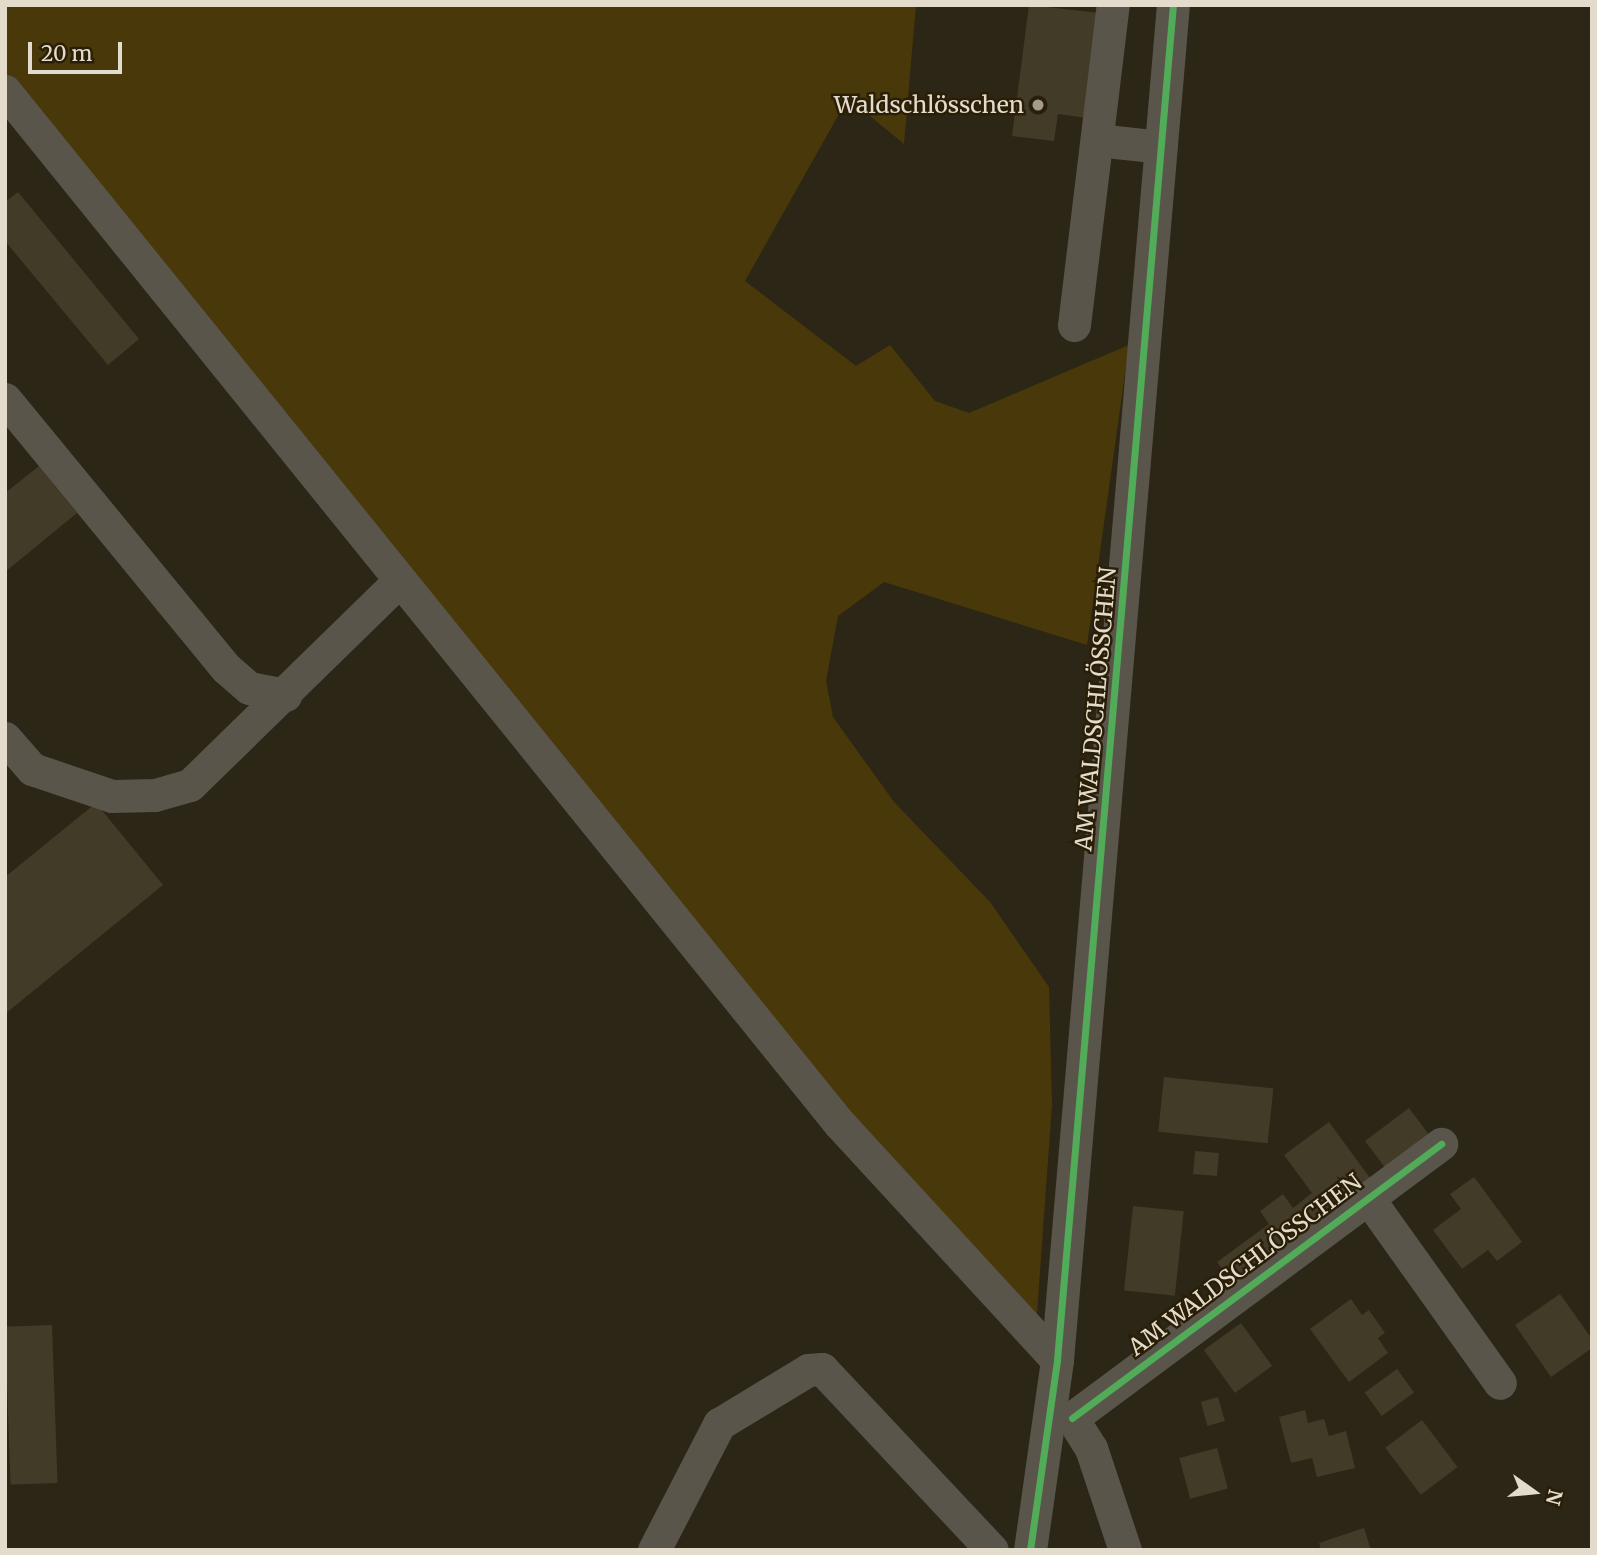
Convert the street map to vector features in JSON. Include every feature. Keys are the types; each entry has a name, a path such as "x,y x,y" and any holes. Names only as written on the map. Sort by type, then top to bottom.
{"street":[{"path":"1073,326 1113,5"},
{"name":"AM WALDSCHLÖSSCHEN","path":"1061,1417 1057,1360 1173,5"},
{"path":"5,91 839,1123 1057,1360"},
{"path":"1097,140 1161,147"},
{"path":"5,398 226,668 249,688 285,695"},
{"path":"5,738 32,769 60,782 112,796 155,795 190,785 399,581"},
{"name":"AM WALDSCHLÖSSCHEN","path":"1061,1417 1441,1143"},
{"path":"1368,1198 1500,1383"},
{"path":"654,1550 719,1424 808,1370 822,1369 992,1550"},
{"path":"1030,1550 1061,1417"},
{"path":"1061,1417 1091,1448 1125,1550"}],"shaded area":[{"path":"5,5 916,5 904,144 848,98 745,281 856,366 890,345 935,401 969,413 1129,345 1087,645 884,582 838,616 826,681 833,717 894,802 990,902 1049,987 1052,1105 1034,1355 5,91"}],"building":[{"path":"1029,5 1100,13 1087,118 1058,114 1054,141 1012,136"},
{"path":"18,192 139,339 108,365 5,241 5,202"},
{"path":"39,466 77,513 5,572 5,493"},
{"path":"96,803 163,885 5,1014 5,877"},
{"path":"1164,1077 1273,1088 1268,1143 1158,1132"},
{"path":"1409,1108 1429,1135 1386,1168 1365,1141"},
{"path":"1329,1122 1370,1178 1230,1280 1217,1262 1269,1224 1260,1211 1283,1194 1293,1208 1312,1193 1284,1155"},
{"path":"1195,1151 1219,1153 1217,1176 1193,1174"},
{"path":"1474,1177 1522,1242 1497,1261 1488,1250 1462,1269 1433,1230 1461,1209 1450,1194"},
{"path":"1133,1206 1184,1211 1175,1296 1124,1291"},
{"path":"1560,1294 1592,1339 1592,1348 1551,1377 1515,1325"},
{"path":"1351,1299 1362,1315 1369,1310 1385,1333 1378,1338 1388,1353 1349,1382 1310,1329"},
{"path":"1241,1323 1272,1366 1235,1393 1204,1350"},
{"path":"52,1325 58,1483 11,1485 5,1327"},
{"path":"1397,1369 1414,1392 1382,1416 1365,1393"},
{"path":"1218,1397 1225,1421 1208,1426 1201,1402"},
{"path":"1305,1410 1308,1423 1324,1419 1329,1436 1346,1431 1355,1468 1317,1477 1312,1458 1291,1463 1279,1417"},
{"path":"1422,1420 1458,1467 1421,1495 1385,1448"},
{"path":"1217,1448 1228,1489 1190,1499 1179,1458"},
{"path":"1364,1528 1371,1550 1321,1550 1319,1543"}],"cycle path":[{"path":"1030,1550 1057,1360 1173,5"},
{"path":"1072,1418 1441,1144"}],"place":[{"name":"Waldschlösschen","path":"1038,105"}]}
